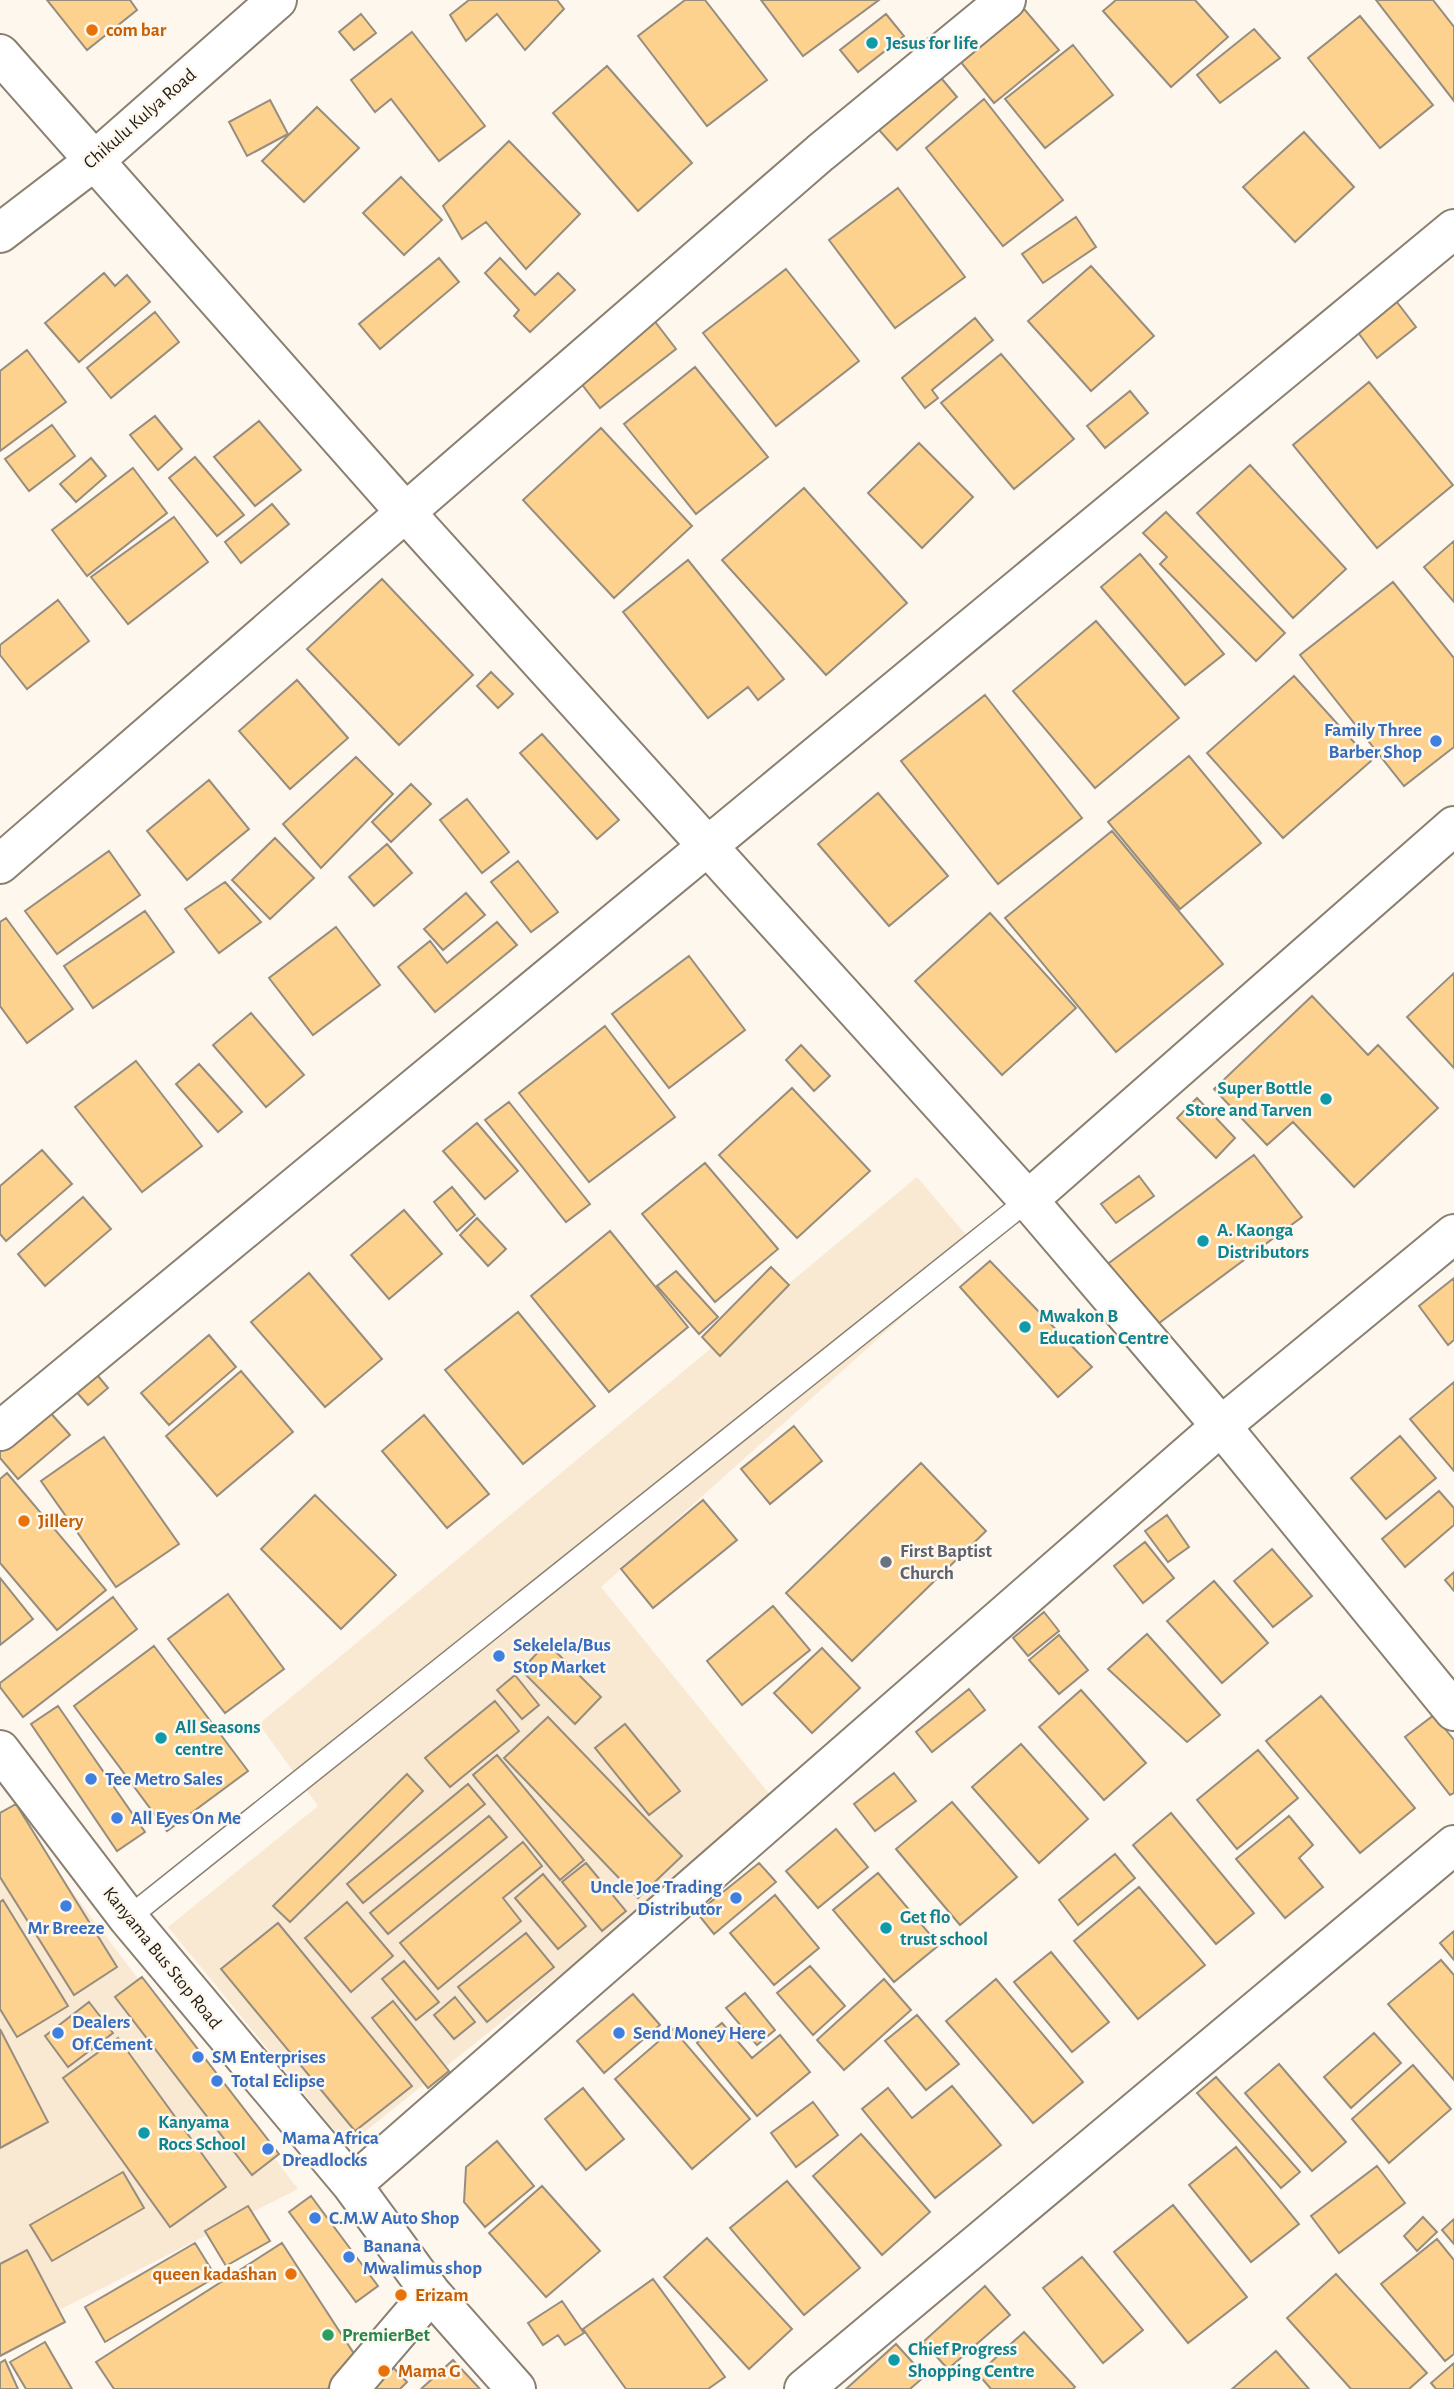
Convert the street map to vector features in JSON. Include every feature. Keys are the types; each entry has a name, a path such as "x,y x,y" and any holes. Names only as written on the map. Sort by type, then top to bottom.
{"street":[{"name":"Chikulu Kulya Road","path":"0,233 94,161 277,0"},
{"path":"0,864 820,152 1006,0"},
{"path":"0,54 406,513 1028,1200 1221,1426 1454,1711"},
{"path":"0,1431 1454,229"},
{"path":"1028,1200 1454,826"},
{"path":"352,2185 1221,1426 1454,1234"},
{"name":"Kanyama Bus Stop Road","path":"0,1750 14,1791 128,1918 352,2185 431,2293 516,2389"},
{"path":"804,2389 1454,1845"},
{"path":"349,2389 431,2293"}],"lane":[{"path":"128,1918 1028,1200"}],"shaded area":[{"name":"Sekelela/Bus Stop Market","path":"917,1177 978,1249 601,1587 776,1802 347,2146 168,1927 318,1806 259,1724"},
{"path":"19,1822 298,2189 0,2340 0,1828"}],"building":[{"name":"com bar","path":"47,0 130,0 137,10 87,50"},
{"path":"469,0 557,0 564,9 525,50 497,14 466,41 450,15"},
{"path":"685,0 705,0 767,80 707,126 638,36"},
{"path":"761,0 879,0 803,56"},
{"path":"1116,0 1195,0 1228,37 1171,87 1103,11"},
{"path":"1376,0 1433,0 1454,27 1454,101"},
{"path":"1019,3 1059,50 994,103 955,55"},
{"path":"361,14 376,33 354,50 339,32"},
{"name":"Jesus for life","path":"886,14 904,36 858,72 840,50"},
{"path":"1360,16 1433,105 1380,148 1308,58"},
{"path":"1254,29 1280,58 1220,103 1197,75"},
{"path":"412,32 485,126 439,161 391,99 375,112 351,80"},
{"path":"1073,45 1113,95 1045,148 1005,99"},
{"path":"607,66 692,163 638,211 553,113"},
{"path":"932,67 957,97 897,150 871,121"},
{"path":"984,99 1063,200 1003,246 926,148"},
{"path":"270,100 288,134 247,156 229,122"},
{"path":"317,107 359,148 304,202 262,161"},
{"path":"1304,132 1354,187 1295,242 1243,187"},
{"path":"509,141 580,214 526,269 486,222 462,239 443,206"},
{"path":"401,177 442,220 404,255 363,213"},
{"path":"898,188 965,277 895,328 829,240"},
{"path":"1076,217 1096,247 1043,283 1022,254"},
{"path":"439,258 459,282 380,349 359,324"},
{"path":"500,258 535,295 558,273 575,290 530,332 514,316 519,310 485,273"},
{"path":"1091,266 1154,336 1091,391 1028,321"},
{"path":"786,269 859,361 776,426 703,333"},
{"path":"104,273 115,286 127,275 150,302 79,362 45,323"},
{"path":"1390,293 1416,327 1377,358 1351,323"},
{"path":"155,312 179,342 111,398 87,368"},
{"path":"975,318 993,340 932,390 938,398 925,408 902,378"},
{"path":"653,319 676,349 600,408 577,378"},
{"path":"27,350 66,402 0,451 0,371"},
{"path":"1001,354 1074,439 1014,489 941,403"},
{"path":"695,367 768,457 696,514 624,424"},
{"path":"1369,382 1453,485 1377,548 1293,445"},
{"path":"1130,391 1148,413 1105,448 1087,426"},
{"path":"155,416 182,449 158,470 130,435"},
{"path":"259,421 301,470 255,506 214,457"},
{"path":"52,425 75,456 29,491 5,459"},
{"path":"601,428 692,526 614,598 523,500"},
{"path":"919,443 973,497 922,548 868,493"},
{"path":"195,457 244,515 217,536 169,478"},
{"path":"91,458 106,476 76,502 60,484"},
{"path":"1250,465 1346,569 1293,618 1197,513"},
{"path":"133,468 167,513 87,576 52,530"},
{"path":"804,488 907,603 826,675 722,560"},
{"path":"272,504 289,524 241,563 225,542"},
{"path":"1166,512 1285,633 1256,661 1160,564 1167,557 1143,533"},
{"path":"174,517 208,562 128,624 91,577"},
{"path":"1454,541 1454,602 1424,567"},
{"path":"1140,554 1224,654 1185,685 1101,587"},
{"path":"688,560 784,679 758,700 748,687 708,718 623,612"},
{"path":"382,579 473,675 399,745 307,649"},
{"path":"1393,582 1454,658 1454,747 1404,786 1300,655"},
{"path":"58,600 89,641 27,689 0,655 0,645"},
{"path":"1096,621 1179,718 1095,788 1013,691"},
{"path":"491,672 513,694 498,708 477,686"},
{"path":"1294,676 1371,761 1283,838 1207,753"},
{"path":"297,680 348,738 290,789 239,731"},
{"path":"985,695 1082,818 998,884 901,761"},
{"path":"542,734 619,820 597,839 520,753"},
{"path":"1189,756 1261,843 1180,909 1108,822"},
{"path":"356,757 393,794 321,868 283,824"},
{"path":"209,780 249,829 187,880 147,831"},
{"path":"411,784 431,804 391,842 372,822"},
{"path":"878,793 948,876 889,926 818,844"},
{"path":"467,799 509,852 482,873 440,820"},
{"path":"1112,831 1223,964 1116,1052 1005,918"},
{"path":"275,838 314,878 270,919 232,880"},
{"path":"387,844 412,873 374,906 349,877"},
{"path":"109,851 140,895 57,954 25,911"},
{"path":"518,861 558,912 531,932 491,882"},
{"path":"225,882 261,922 219,953 185,909"},
{"path":"466,893 485,915 443,950 424,929"},
{"path":"145,911 174,952 93,1008 64,966"},
{"path":"990,913 1076,1008 1002,1075 915,981"},
{"path":"6,918 73,1009 27,1043 0,1006 0,922"},
{"path":"497,922 517,945 435,1012 398,967 430,941 447,963"},
{"path":"336,927 380,985 313,1035 269,978"},
{"path":"689,956 745,1030 669,1088 612,1014"},
{"path":"1454,973 1454,1068 1407,1017"},
{"name":"Super Bottle Store and Tarven","path":"1312,996 1368,1055 1378,1045 1438,1108 1354,1187 1293,1122 1267,1145 1214,1089"},
{"path":"251,1013 304,1075 266,1107 213,1045"},
{"path":"605,1026 675,1117 589,1182 519,1093"},
{"path":"801,1045 830,1076 814,1091 786,1060"},
{"path":"136,1061 202,1146 142,1192 75,1107"},
{"path":"199,1064 242,1112 218,1132 176,1084"},
{"path":"792,1088 870,1171 797,1238 719,1155"},
{"path":"1197,1098 1235,1138 1216,1158 1177,1118"},
{"path":"509,1102 590,1204 566,1222 485,1120"},
{"path":"477,1123 518,1171 485,1199 443,1151"},
{"path":"42,1150 72,1184 6,1241 0,1234 0,1186"},
{"name":"A. Kaonga Distributors","path":"1254,1155 1302,1217 1151,1329 1105,1266"},
{"path":"705,1163 778,1249 715,1302 642,1214"},
{"path":"1139,1176 1154,1196 1116,1223 1101,1204"},
{"path":"452,1187 475,1215 457,1231 434,1202"},
{"path":"83,1197 111,1229 45,1286 18,1254"},
{"path":"404,1210 442,1254 389,1299 351,1255"},
{"path":"477,1218 506,1249 488,1266 460,1235"},
{"path":"610,1231 688,1327 609,1392 531,1296"},
{"name":"Mwakon B Education Centre","path":"990,1261 1092,1367 1058,1397 960,1287"},
{"path":"771,1267 789,1285 720,1356 702,1337"},
{"path":"676,1271 718,1317 699,1334 657,1286"},
{"path":"309,1273 382,1359 325,1407 251,1322"},
{"path":"1454,1278 1454,1340 1448,1345 1419,1306"},
{"path":"518,1312 595,1406 523,1464 445,1370"},
{"path":"209,1335 236,1367 169,1425 141,1393"},
{"path":"93,1370 108,1388 88,1405 73,1388"},
{"path":"241,1371 293,1432 217,1496 166,1436"},
{"path":"1454,1382 1454,1471 1410,1419"},
{"path":"48,1410 70,1435 18,1479 0,1458 0,1451"},
{"path":"424,1415 489,1494 447,1528 382,1451"},
{"path":"794,1426 822,1461 770,1504 741,1469"},
{"path":"1400,1436 1436,1478 1386,1519 1351,1478"},
{"path":"104,1437 179,1544 116,1587 41,1481"},
{"name":"First Baptist Church","path":"921,1463 986,1531 852,1661 786,1593"},
{"name":"Jillery","path":"7,1473 106,1590 57,1630 0,1563 0,1479"},
{"path":"1439,1491 1454,1508 1454,1525 1405,1567 1382,1539"},
{"path":"315,1495 396,1575 341,1629 261,1549"},
{"path":"703,1500 737,1540 653,1608 621,1569"},
{"path":"1167,1515 1189,1547 1168,1562 1145,1531"},
{"path":"1145,1542 1174,1578 1143,1603 1114,1566"},
{"path":"1272,1549 1312,1596 1273,1627 1234,1581"},
{"path":"1454,1572 1454,1591 1445,1580"},
{"path":"0,1578 33,1619 0,1645"},
{"path":"1214,1581 1268,1643 1222,1683 1167,1621"},
{"path":"228,1594 284,1669 225,1713 168,1639"},
{"path":"113,1597 137,1629 23,1717 0,1687 0,1683"},
{"path":"773,1606 810,1650 742,1705 707,1661"},
{"path":"1044,1612 1059,1631 1028,1656 1013,1638"},
{"path":"1147,1634 1220,1715 1187,1742 1108,1669"},
{"path":"1059,1635 1088,1670 1059,1694 1029,1660"},
{"path":"547,1643 601,1697 575,1724 521,1670"},
{"name":"All Seasons centre","path":"154,1646 248,1771 167,1831 74,1706"},
{"path":"822,1648 860,1688 812,1733 774,1693"},
{"path":"515,1675 539,1705 522,1719 497,1690"},
{"path":"969,1689 985,1710 932,1752 916,1732"},
{"path":"1081,1690 1146,1763 1104,1800 1039,1727"},
{"path":"1321,1696 1415,1808 1360,1853 1266,1741"},
{"path":"495,1701 519,1731 450,1787 425,1758"},
{"path":"58,1706 145,1832 117,1851 31,1724"},
{"path":"1434,1715 1454,1740 1454,1793 1450,1795 1405,1737"},
{"path":"548,1717 682,1856 638,1898 504,1758"},
{"path":"625,1724 680,1791 649,1815 595,1748"},
{"path":"1021,1744 1088,1819 1039,1863 972,1787"},
{"path":"1258,1750 1298,1798 1237,1849 1197,1800"},
{"path":"497,1755 584,1860 560,1880 473,1775"},
{"path":"894,1773 916,1801 875,1831 854,1804"},
{"path":"407,1774 423,1791 290,1922 273,1906"},
{"path":"468,1784 485,1804 363,1903 347,1884"},
{"path":"952,1802 1017,1877 960,1925 896,1849"},
{"path":"16,1804 117,1967 74,1995 0,1877 0,1813"},
{"path":"1171,1813 1254,1913 1216,1944 1133,1845"},
{"path":"489,1816 507,1837 388,1934 370,1913"},
{"path":"1289,1816 1313,1845 1299,1858 1323,1887 1285,1918 1236,1859"},
{"path":"836,1829 868,1867 818,1908 786,1871"},
{"path":"523,1842 542,1866 503,1898 521,1921 438,1989 400,1943"},
{"path":"1115,1854 1135,1878 1078,1925 1059,1900"},
{"path":"586,1863 626,1911 602,1931 562,1882"},
{"name":"Uncle Joe Trading Distributor","path":"759,1863 776,1882 714,1934 697,1913"},
{"name":"Get flo trust school","path":"878,1873 939,1945 894,1982 833,1910"},
{"path":"543,1874 586,1926 558,1949 515,1898"},
{"path":"1139,1887 1205,1965 1138,2019 1074,1941"},
{"path":"775,1895 819,1948 774,1985 730,1933"},
{"path":"3,1900 68,2006 17,2037 0,2009 0,1902"},
{"path":"347,1902 393,1956 351,1992 305,1938"},
{"path":"278,1923 412,2086 355,2131 221,1969"},
{"path":"1454,1931 1454,1960 1440,1943"},
{"path":"526,1933 554,1967 487,2022 458,1987"},
{"path":"1051,1952 1109,2022 1072,2052 1014,1982"},
{"path":"1441,1960 1454,1975 1454,2080 1388,2004"},
{"path":"404,1961 439,2002 416,2020 382,1979"},
{"path":"810,1966 845,2006 813,2035 777,1993"},
{"path":"142,1977 279,2154 252,2175 115,1997"},
{"path":"884,1979 911,2010 844,2070 817,2040"},
{"path":"996,1979 1083,2082 1033,2123 946,2021"},
{"path":"745,1993 775,2030 757,2045 726,2008"},
{"name":"Send Money Here","path":"633,1994 660,2025 604,2073 577,2041"},
{"path":"455,1997 475,2022 454,2039 434,2015"},
{"path":"393,2001 449,2071 428,2088 372,2018"},
{"path":"89,2002 113,2033 68,2067 45,2036"},
{"path":"917,2015 959,2064 926,2090 885,2041"},
{"path":"722,2023 752,2058 780,2035 810,2072 757,2116 697,2043"},
{"path":"0,2029 48,2122 0,2148"},
{"path":"673,2029 750,2119 692,2169 615,2079"},
{"path":"1374,2033 1401,2063 1351,2108 1324,2077"},
{"name":"Kanyama Rocs School","path":"118,2038 226,2187 170,2227 63,2078"},
{"path":"1279,2064 1346,2142 1312,2171 1245,2093"},
{"path":"1413,2065 1451,2109 1389,2163 1352,2119"},
{"path":"1216,2077 1300,2172 1281,2188 1197,2093"},
{"path":"952,2086 1001,2145 935,2198 862,2109 888,2088 912,2118"},
{"path":"583,2088 624,2139 586,2170 545,2119"},
{"path":"813,2102 838,2135 796,2167 771,2133"},
{"path":"861,2134 930,2212 882,2255 813,2176"},
{"path":"497,2141 534,2186 485,2227 464,2202 466,2167"},
{"path":"1236,2147 1299,2224 1251,2262 1189,2185"},
{"path":"1377,2166 1405,2203 1339,2253 1311,2216"},
{"name":"Kanyama Rocs School","path":"123,2172 144,2208 52,2261 30,2225"},
{"path":"787,2181 860,2268 804,2315 730,2228"},
{"path":"542,2186 600,2251 546,2297 489,2233"},
{"path":"311,2196 378,2286 356,2302 289,2212"},
{"path":"1173,2205 1247,2297 1188,2343 1114,2252"},
{"path":"248,2206 270,2241 226,2266 205,2231"},
{"path":"1423,2217 1437,2232 1417,2251 1404,2236"},
{"path":"1454,2219 1454,2244 1442,2230"},
{"path":"707,2238 792,2329 749,2369 664,2277"},
{"path":"1437,2239 1454,2260 1454,2354 1445,2361 1381,2284"},
{"path":"195,2243 216,2277 105,2342 85,2307"},
{"path":"282,2243 362,2366 327,2389 114,2389 96,2362"},
{"path":"27,2250 65,2322 0,2356 0,2264"},
{"path":"1082,2257 1143,2330 1103,2363 1043,2288"},
{"path":"1336,2274 1427,2373 1409,2389 1351,2389 1287,2318"},
{"path":"653,2279 725,2377 708,2389 626,2389 583,2329"},
{"path":"985,2286 1010,2315 948,2369 923,2342"},
{"path":"562,2301 584,2333 565,2345 558,2335 543,2345 528,2323"},
{"path":"1024,2332 1075,2387 1073,2389 991,2389 978,2374"},
{"path":"45,2342 72,2389 26,2389 10,2362"},
{"name":"Chief Progress Shopping Centre","path":"896,2344 925,2376 910,2389 846,2389"},
{"path":"1276,2351 1309,2389 1232,2389"},
{"name":"Mama G","path":"385,2359 407,2382 400,2389 353,2389"},
{"path":"5,2360 18,2389 0,2389 0,2363"},
{"path":"453,2360 480,2389 421,2389"},
{"path":"1454,2363 1454,2389 1436,2389 1431,2383"}],"place":[{"name":"com bar","path":"92,30"},
{"name":"Jesus for life","path":"872,43"},
{"name":"Family Three Barber Shop","path":"1436,741"},
{"name":"Super Bottle Store and Tarven","path":"1326,1099"},
{"name":"A. Kaonga Distributors","path":"1203,1241"},
{"name":"Mwakon B Education Centre","path":"1025,1327"},
{"name":"Jillery","path":"24,1521"},
{"name":"First Baptist Church","path":"886,1562"},
{"name":"Sekelela/Bus Stop Market","path":"499,1656"},
{"name":"All Seasons centre","path":"161,1738"},
{"name":"Tee Metro Sales","path":"91,1779"},
{"name":"All Eyes On Me","path":"117,1818"},
{"name":"Uncle Joe Trading Distributor","path":"736,1898"},
{"name":"Mr Breeze","path":"66,1906"},
{"name":"Get flo trust school","path":"886,1928"},
{"name":"Dealers Of Cement","path":"58,2033"},
{"name":"Send Money Here","path":"619,2033"},
{"name":"SM Enterprises","path":"198,2057"},
{"name":"Total Eclipse","path":"217,2081"},
{"name":"Kanyama Rocs School","path":"144,2133"},
{"name":"Mama Africa Dreadlocks","path":"268,2149"},
{"name":"C.M.W Auto Shop","path":"315,2218"},
{"name":"Banana Mwalimus shop","path":"349,2257"},
{"name":"queen kadashan","path":"291,2274"},
{"name":"Erizam","path":"401,2295"},
{"name":"PremierBet","path":"328,2335"},
{"name":"Chief Progress Shopping Centre","path":"894,2360"},
{"name":"Mama G","path":"384,2371"}]}
